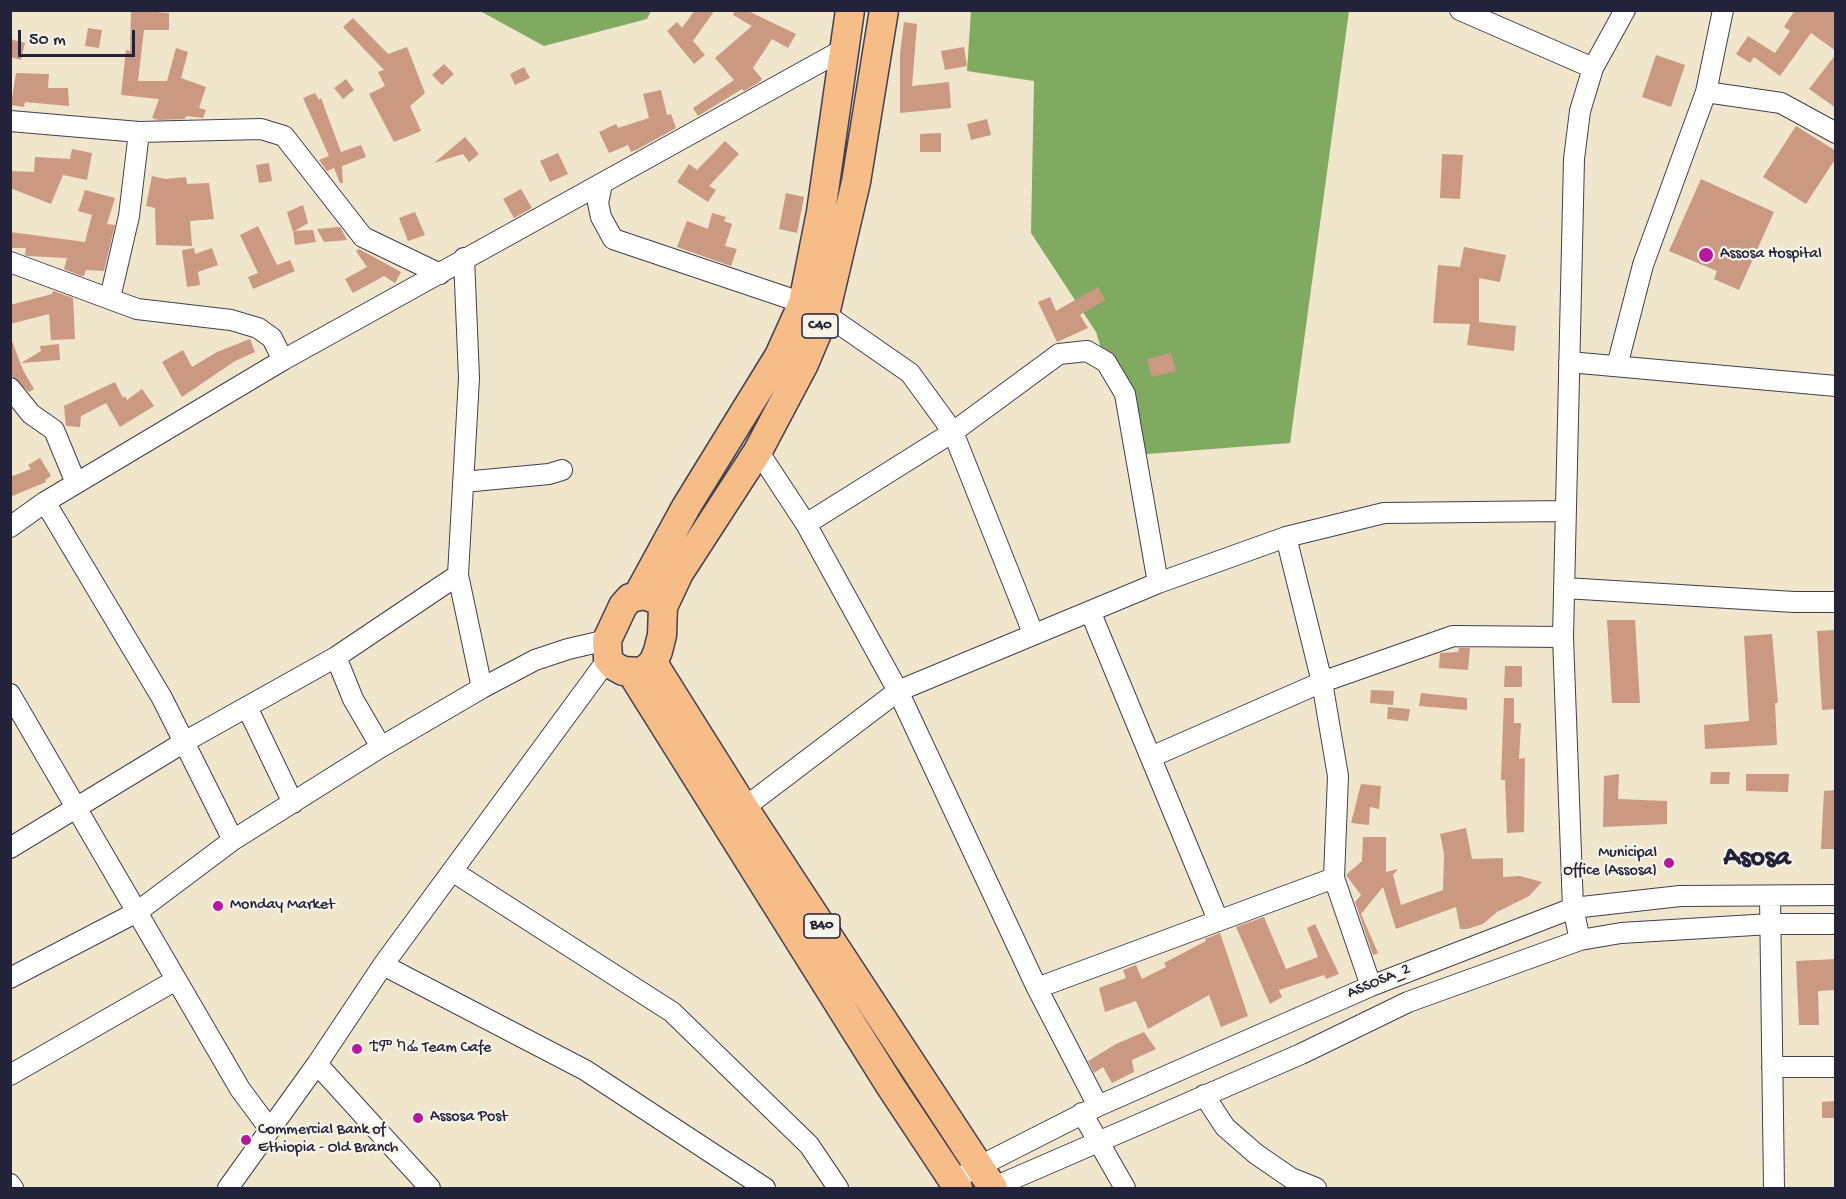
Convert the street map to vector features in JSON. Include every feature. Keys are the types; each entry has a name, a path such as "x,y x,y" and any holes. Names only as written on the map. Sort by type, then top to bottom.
{"highway":[{"name":"C40","path":"650,601 679,573 758,450 804,363 814,309 821,212 850,10"},
{"name":"C40","path":"650,601 686,507 779,356 814,309 849,215 884,10"},
{"path":"821,212 849,215"},
{"path":"630,598 650,601 662,635 625,658 623,606 630,598"},
{"name":"B40","path":"625,658 989,1182"},
{"name":"B40","path":"734,815 954,1186"}],"street":[{"path":"1460,10 1593,68"},
{"path":"1580,940 1573,908 1563,637 1574,159 1580,111 1593,68 1625,10"},
{"path":"1617,366 1642,265 1706,92 1723,10"},
{"path":"10,527 45,501 283,360 844,49"},
{"path":"1706,92 1781,103 1836,133"},
{"path":"10,122 139,132 261,129 284,136 363,237 440,274"},
{"path":"110,298 129,216 139,132"},
{"path":"602,184 598,202 601,218 613,239 814,309 910,373 953,432 1033,633"},
{"path":"464,258 468,378 458,574 482,688"},
{"path":"10,262 137,309 231,320 258,328 272,338 283,360"},
{"path":"806,524 953,432 1059,354 1087,351 1106,362 1125,394 1158,583"},
{"path":"1569,362 1836,386"},
{"path":"10,388 31,414 54,430 76,483"},
{"path":"758,450 806,524 898,691 1037,988 1090,1109 1098,1142 1125,1188"},
{"path":"463,482 549,474 562,470"},
{"path":"45,501 186,741 233,840"},
{"path":"734,815 898,691 1158,583 1286,537 1384,513 1566,511"},
{"path":"1286,537 1322,682 1338,776 1334,878 1371,986"},
{"path":"10,848 186,741 336,657 458,574"},
{"path":"1565,588 1794,602 1836,602"},
{"path":"1090,611 1218,921"},
{"path":"1151,756 1322,682 1453,636 1563,637"},
{"path":"10,978 137,912 233,840 381,747 535,660 568,649 625,658"},
{"path":"336,657 352,699 381,747"},
{"path":"228,1188 317,1064 383,965 452,871 625,658"},
{"path":"10,694 240,1089 269,1128"},
{"path":"246,707 292,803"},
{"path":"452,871 672,1012 809,1145 838,1188"},
{"path":"1037,988 1334,878"},
{"name":"ASSOSA_2","path":"989,1182 1090,1109 1371,986 1465,947 1573,908 1680,896 1836,895"},
{"path":"1770,896 1774,1188"},
{"name":"ASSOSA_2","path":"954,1186 989,1182 1098,1142 1301,1054 1408,1002 1580,940 1621,933 1771,924 1836,924"},
{"path":"383,965 585,1071 765,1188"},
{"path":"10,1075 176,980"},
{"path":"317,1064 430,1188"},
{"path":"1772,1067 1836,1067"},
{"path":"1204,1095 1225,1127 1256,1154 1291,1178 1316,1188"},
{"path":"10,1184 13,1188"}],"green space":[{"path":"651,10 647,19 544,46 480,11"},
{"path":"971,11 1349,11 1290,443 1134,455 1096,332 1031,233 1034,81 967,71"}],"building":[{"path":"131,10 169,13 169,30 144,30 138,81 167,81 176,48 188,52 181,78 206,87 199,108 206,110 203,118 186,116 185,119 158,120 152,118 159,99 121,95 126,50 130,51"},
{"path":"695,10 715,10 693,41 705,55 694,64 667,31 677,22 682,28"},
{"path":"735,10 746,10 796,34 788,48 772,39 753,68 762,79 758,83 744,91 742,89 698,116 693,108 734,80 715,58 752,26 733,15"},
{"path":"1795,10 1836,10 1836,51 1811,33 1780,76 1754,57 1750,63 1736,54 1748,36 1775,53 1790,31 1784,27"},
{"path":"353,18 388,54 407,47 425,93 410,106 421,131 394,142 369,94 385,86 378,72 384,70 343,27"},
{"path":"904,22 917,24 912,86 949,82 951,108 900,113 900,54"},
{"path":"88,28 102,30 99,48 85,46"},
{"path":"10,39 25,43 21,60 10,57"},
{"path":"964,47 967,66 945,70 941,51"},
{"path":"1836,54 1836,108 1809,89"},
{"path":"1656,55 1685,65 1671,107 1642,97"},
{"path":"444,64 454,74 442,85 432,75"},
{"path":"524,67 530,78 515,85 510,74"},
{"path":"16,73 49,74 48,88 68,88 69,106 25,102 24,107 11,105"},
{"path":"346,79 354,90 343,99 334,88"},
{"path":"661,90 667,115 671,114 676,128 631,152 628,145 609,153 599,132 616,124 618,128 649,118 643,94"},
{"path":"315,93 319,100 321,98 341,152 361,145 366,157 342,166 343,183 340,183 334,168 327,171 319,160 329,156 303,98"},
{"path":"987,119 991,135 971,140 967,124"},
{"path":"1796,126 1836,151 1836,158 1806,204 1763,177"},
{"path":"941,133 941,152 920,152 920,134"},
{"path":"465,137 479,154 469,162 463,154 434,163"},
{"path":"725,141 739,154 709,186 716,190 708,202 677,182 689,164 697,170"},
{"path":"72,149 92,153 87,180 63,175 51,204 10,188 10,171 34,172 35,157 70,159"},
{"path":"558,153 568,174 550,182 540,161"},
{"path":"1442,154 1463,155 1460,199 1440,198"},
{"path":"269,163 272,181 259,183 256,165"},
{"path":"152,176 165,179 186,177 187,184 209,183 214,219 190,221 192,246 156,245 155,208 146,206"},
{"path":"1701,179 1774,212 1739,290 1714,279 1717,271 1669,251"},
{"path":"521,189 532,208 514,218 503,199"},
{"path":"85,190 115,198 107,224 115,225 104,271 86,270 84,276 81,276 64,269 67,258 28,256 25,255 26,248 10,248 10,232 85,242 92,215 78,211"},
{"path":"786,193 804,197 797,233 779,229"},
{"path":"303,205 308,223 293,232 287,212"},
{"path":"415,212 425,235 408,241 399,218"},
{"path":"712,213 726,217 724,221 732,224 725,246 737,249 731,266 677,247 687,221 708,229"},
{"path":"258,226 277,265 290,260 295,271 253,289 248,277 258,273 240,235"},
{"path":"340,227 347,240 324,242 317,229"},
{"path":"313,230 316,242 295,245 293,231"},
{"path":"1464,247 1506,255 1500,282 1479,278 1479,322 1516,326 1514,351 1467,345 1470,324 1433,323 1438,265 1460,267"},
{"path":"194,248 195,254 212,248 218,265 198,272 200,285 187,287 182,250"},
{"path":"359,249 401,272 395,283 384,276 353,293 345,279 367,267 356,251"},
{"path":"1098,287 1105,300 1080,315 1088,328 1057,342 1038,302 1050,297 1056,311"},
{"path":"53,291 73,298 75,339 51,340 49,314 10,324 10,305 52,294"},
{"path":"250,339 255,352 235,361 182,397 162,362 183,350 192,367 217,352"},
{"path":"12,341 23,370 34,389 29,392 10,374"},
{"path":"59,344 60,360 21,363 41,351 40,346"},
{"path":"1171,353 1176,371 1152,377 1147,359"},
{"path":"115,382 123,398 125,396 127,400 142,389 154,406 120,427 106,403 81,416 80,427 66,426 64,406"},
{"path":"40,458 51,476 45,480 46,482 10,497 10,477 31,469 28,465"},
{"path":"1607,620 1635,620 1640,703 1612,703"},
{"path":"1836,630 1836,709 1822,710 1817,631"},
{"path":"1772,634 1778,703 1775,703 1777,745 1705,749 1704,725 1749,721 1744,636"},
{"path":"1459,648 1470,648 1468,670 1439,668 1440,653 1458,652"},
{"path":"1505,666 1522,666 1522,687 1504,687"},
{"path":"1371,690 1394,691 1393,705 1370,703"},
{"path":"1421,693 1467,698 1467,710 1419,706"},
{"path":"1504,698 1514,698 1514,723 1521,723 1519,759 1525,758 1524,832 1507,833 1505,780 1501,780"},
{"path":"1388,707 1410,709 1408,721 1387,719"},
{"path":"1711,772 1730,772 1729,784 1710,784"},
{"path":"1619,774 1618,799 1667,801 1667,824 1603,827 1604,776"},
{"path":"1746,774 1789,774 1788,792 1746,791"},
{"path":"1361,784 1381,786 1379,809 1370,807 1369,825 1351,823"},
{"path":"1836,790 1836,849 1821,849 1824,791"},
{"path":"1466,828 1472,859 1503,858 1503,877 1520,876 1542,882 1529,896 1497,912 1483,924 1467,929 1460,929 1456,907 1396,929 1383,887 1361,914 1378,953 1373,955 1355,902 1361,895 1346,875 1362,861 1363,837 1386,837 1386,872 1398,869 1393,875 1401,905 1443,890 1444,854 1440,834"},
{"path":"1264,917 1286,969 1318,957 1307,928 1315,924 1339,974 1326,979 1324,975 1279,990 1282,997 1270,1004 1236,927"},
{"path":"1220,933 1248,1016 1221,1027 1209,995 1148,1029 1136,1001 1105,1012 1099,988 1126,978 1123,970 1136,965 1142,979 1166,967 1164,963"},
{"path":"1836,959 1836,990 1818,991 1819,1025 1799,1025 1796,961"},
{"path":"1144,1032 1156,1049 1132,1060 1134,1072 1112,1083 1103,1067 1094,1073 1088,1061 1116,1044"},
{"path":"1836,1101 1836,1118 1822,1118 1822,1102"}],"place":[{"name":"Assosa Hospital","path":"1706,255"},
{"name":"Municipal Office (Assosa)","path":"1669,863"},
{"name":"Monday Market","path":"218,906"},
{"name":"ቲም ካፌ Team Cafe","path":"357,1049"},
{"name":"Assosa Post","path":"418,1118"},
{"name":"Commercial Bank of Ethiopia - Old Branch","path":"246,1140"}],"district":[{"name":"Asosa","path":"1757,860"}]}
